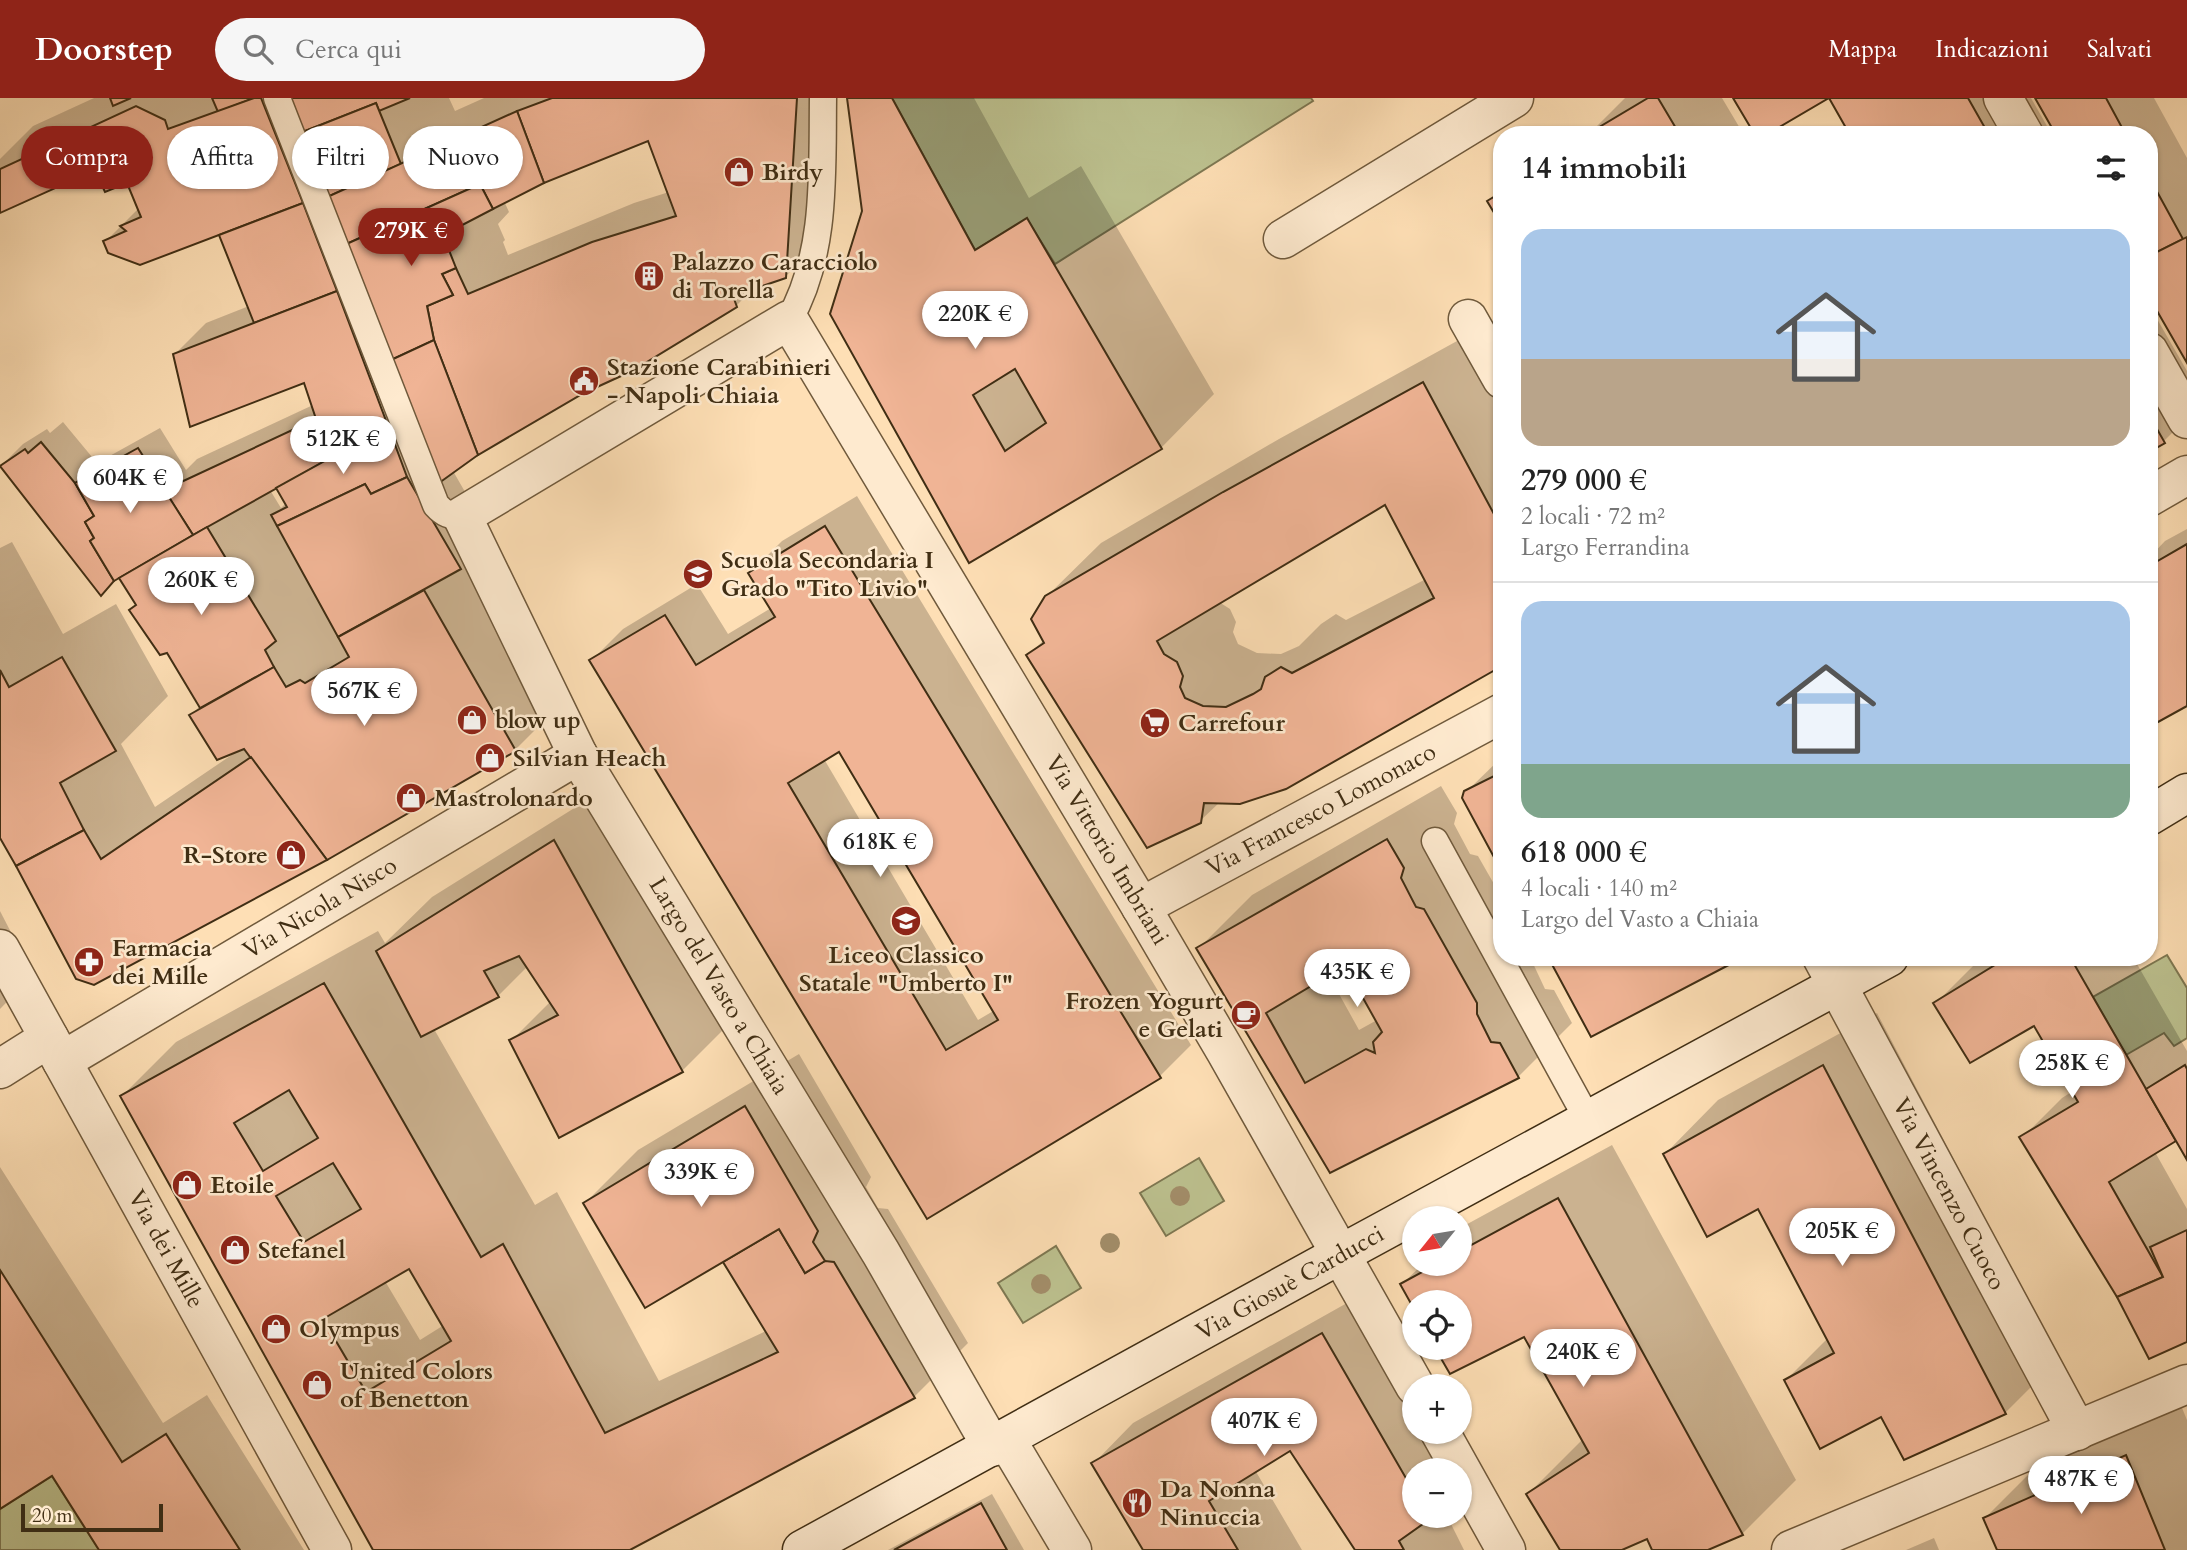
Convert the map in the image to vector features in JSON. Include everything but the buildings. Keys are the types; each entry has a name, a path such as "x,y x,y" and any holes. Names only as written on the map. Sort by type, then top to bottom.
{"street":[{"path":"1283,239 1514,98"},
{"path":"2003,98 2019,126"},
{"path":"1468,319 1493,363"},
{"path":"462,516 789,320"},
{"name":"Via Vittorio Imbriani","path":"789,320 1141,907 1408,1374"},
{"path":"2158,368 2187,419"},
{"path":"2158,492 2187,475"},
{"name":"Largo del Vasto a Chiaia","path":"462,516 578,755 999,1443 1072,1550"},
{"name":"Via Francesco Lomonaco","path":"1141,907 1493,718"},
{"name":"Via Nicola Nisco","path":"0,1069 56,1050 578,755"},
{"path":"2158,811 2187,793"},
{"name":"Via dei Mille","path":"0,949 332,1550"},
{"name":"Via Giosuè Carducci","path":"802,1550 1588,1119 1830,971 1851,966"},
{"name":"Via Vincenzo Cuoco","path":"1830,971 2077,1431"},
{"path":"1791,1550 2187,1384"},
{"path":"1447,1444 1506,1550"}],"lane":[{"path":"278,98 436,505 450,516 462,516"},
{"path":"789,320 801,297 816,235 821,202 823,98"},
{"path":"1435,841 1493,946"},
{"path":"1504,966 1588,1119"}],"green space":[{"path":"892,98 1311,98 1313,101 1055,264 1027,219 975,250"},
{"path":"2167,955 2187,988 2187,1038 2174,1046 2164,1033 2126,1055 2093,997 2148,966 2158,966 2158,960"},
{"path":"1199,1158 1224,1201 1166,1236 1140,1193"},
{"path":"1056,1246 1081,1288 1023,1323 998,1283"},
{"path":"52,1476 99,1550 0,1550 0,1509"}],"place":[{"name":"Birdy","path":"739,172"},
{"name":"Palazzo Caracciolo di Torella","path":"649,276"},
{"name":"Stazione Carabinieri - Napoli Chiaia","path":"584,381"},
{"name":"Scuola Secondaria I Grado \"Tito Livio\"","path":"698,574"},
{"name":"blow up","path":"472,720"},
{"name":"Carrefour","path":"1155,723"},
{"name":"Silvian Heach","path":"490,758"},
{"name":"Mastrolonardo","path":"411,798"},
{"name":"R-Store","path":"291,855"},
{"name":"Liceo Classico Statale \"Umberto I\"","path":"906,921"},
{"name":"Farmacia dei Mille","path":"89,962"},
{"name":"Frozen Yogurt e Gelati","path":"1246,1015"},
{"name":"Etoile","path":"187,1185"},
{"name":"Stefanel","path":"235,1250"},
{"name":"Olympus","path":"276,1329"},
{"name":"United Colors of Benetton","path":"317,1385"},
{"name":"Da Nonna Ninuccia","path":"1137,1503"}]}
